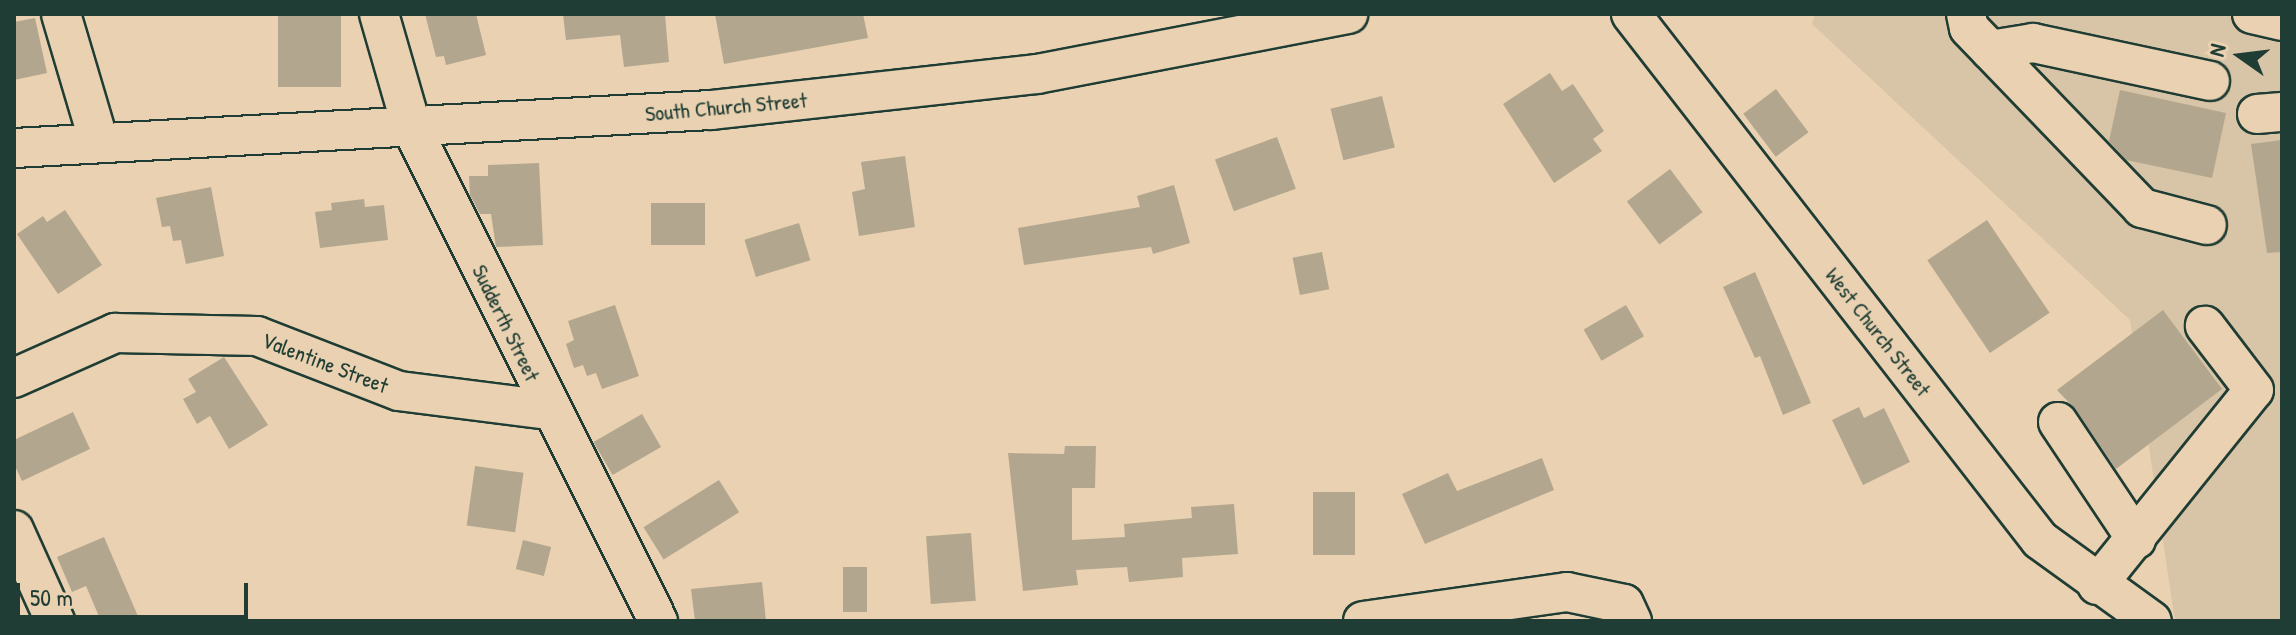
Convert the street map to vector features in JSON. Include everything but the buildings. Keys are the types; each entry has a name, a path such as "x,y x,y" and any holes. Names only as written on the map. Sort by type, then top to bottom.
{"street":[{"path":"61,14 99,142"},
{"name":"Sudderth Street","path":"379,14 412,128 549,410 658,621"},
{"name":"South Church Street","path":"14,148 711,110 1037,74 1348,14"},
{"name":"West Church Street","path":"1631,14 2040,540 2097,585 2152,621"},
{"path":"1966,14 1969,28 2142,208 2207,225"},
{"path":"2252,14 2282,21"},
{"path":"1990,50 2033,43 2210,81"},
{"path":"2097,585 2254,390 2205,326"},
{"name":"Valentine Street","path":"14,378 115,333 257,336 399,391 549,410"},
{"path":"2058,422 2136,539"},
{"path":"14,530 55,621"},
{"path":"1363,621 1567,592 1624,604 1632,621"}],"shaded area":[{"path":"1815,14 2282,14 2282,621 2175,621 2130,320 1812,24"}]}
